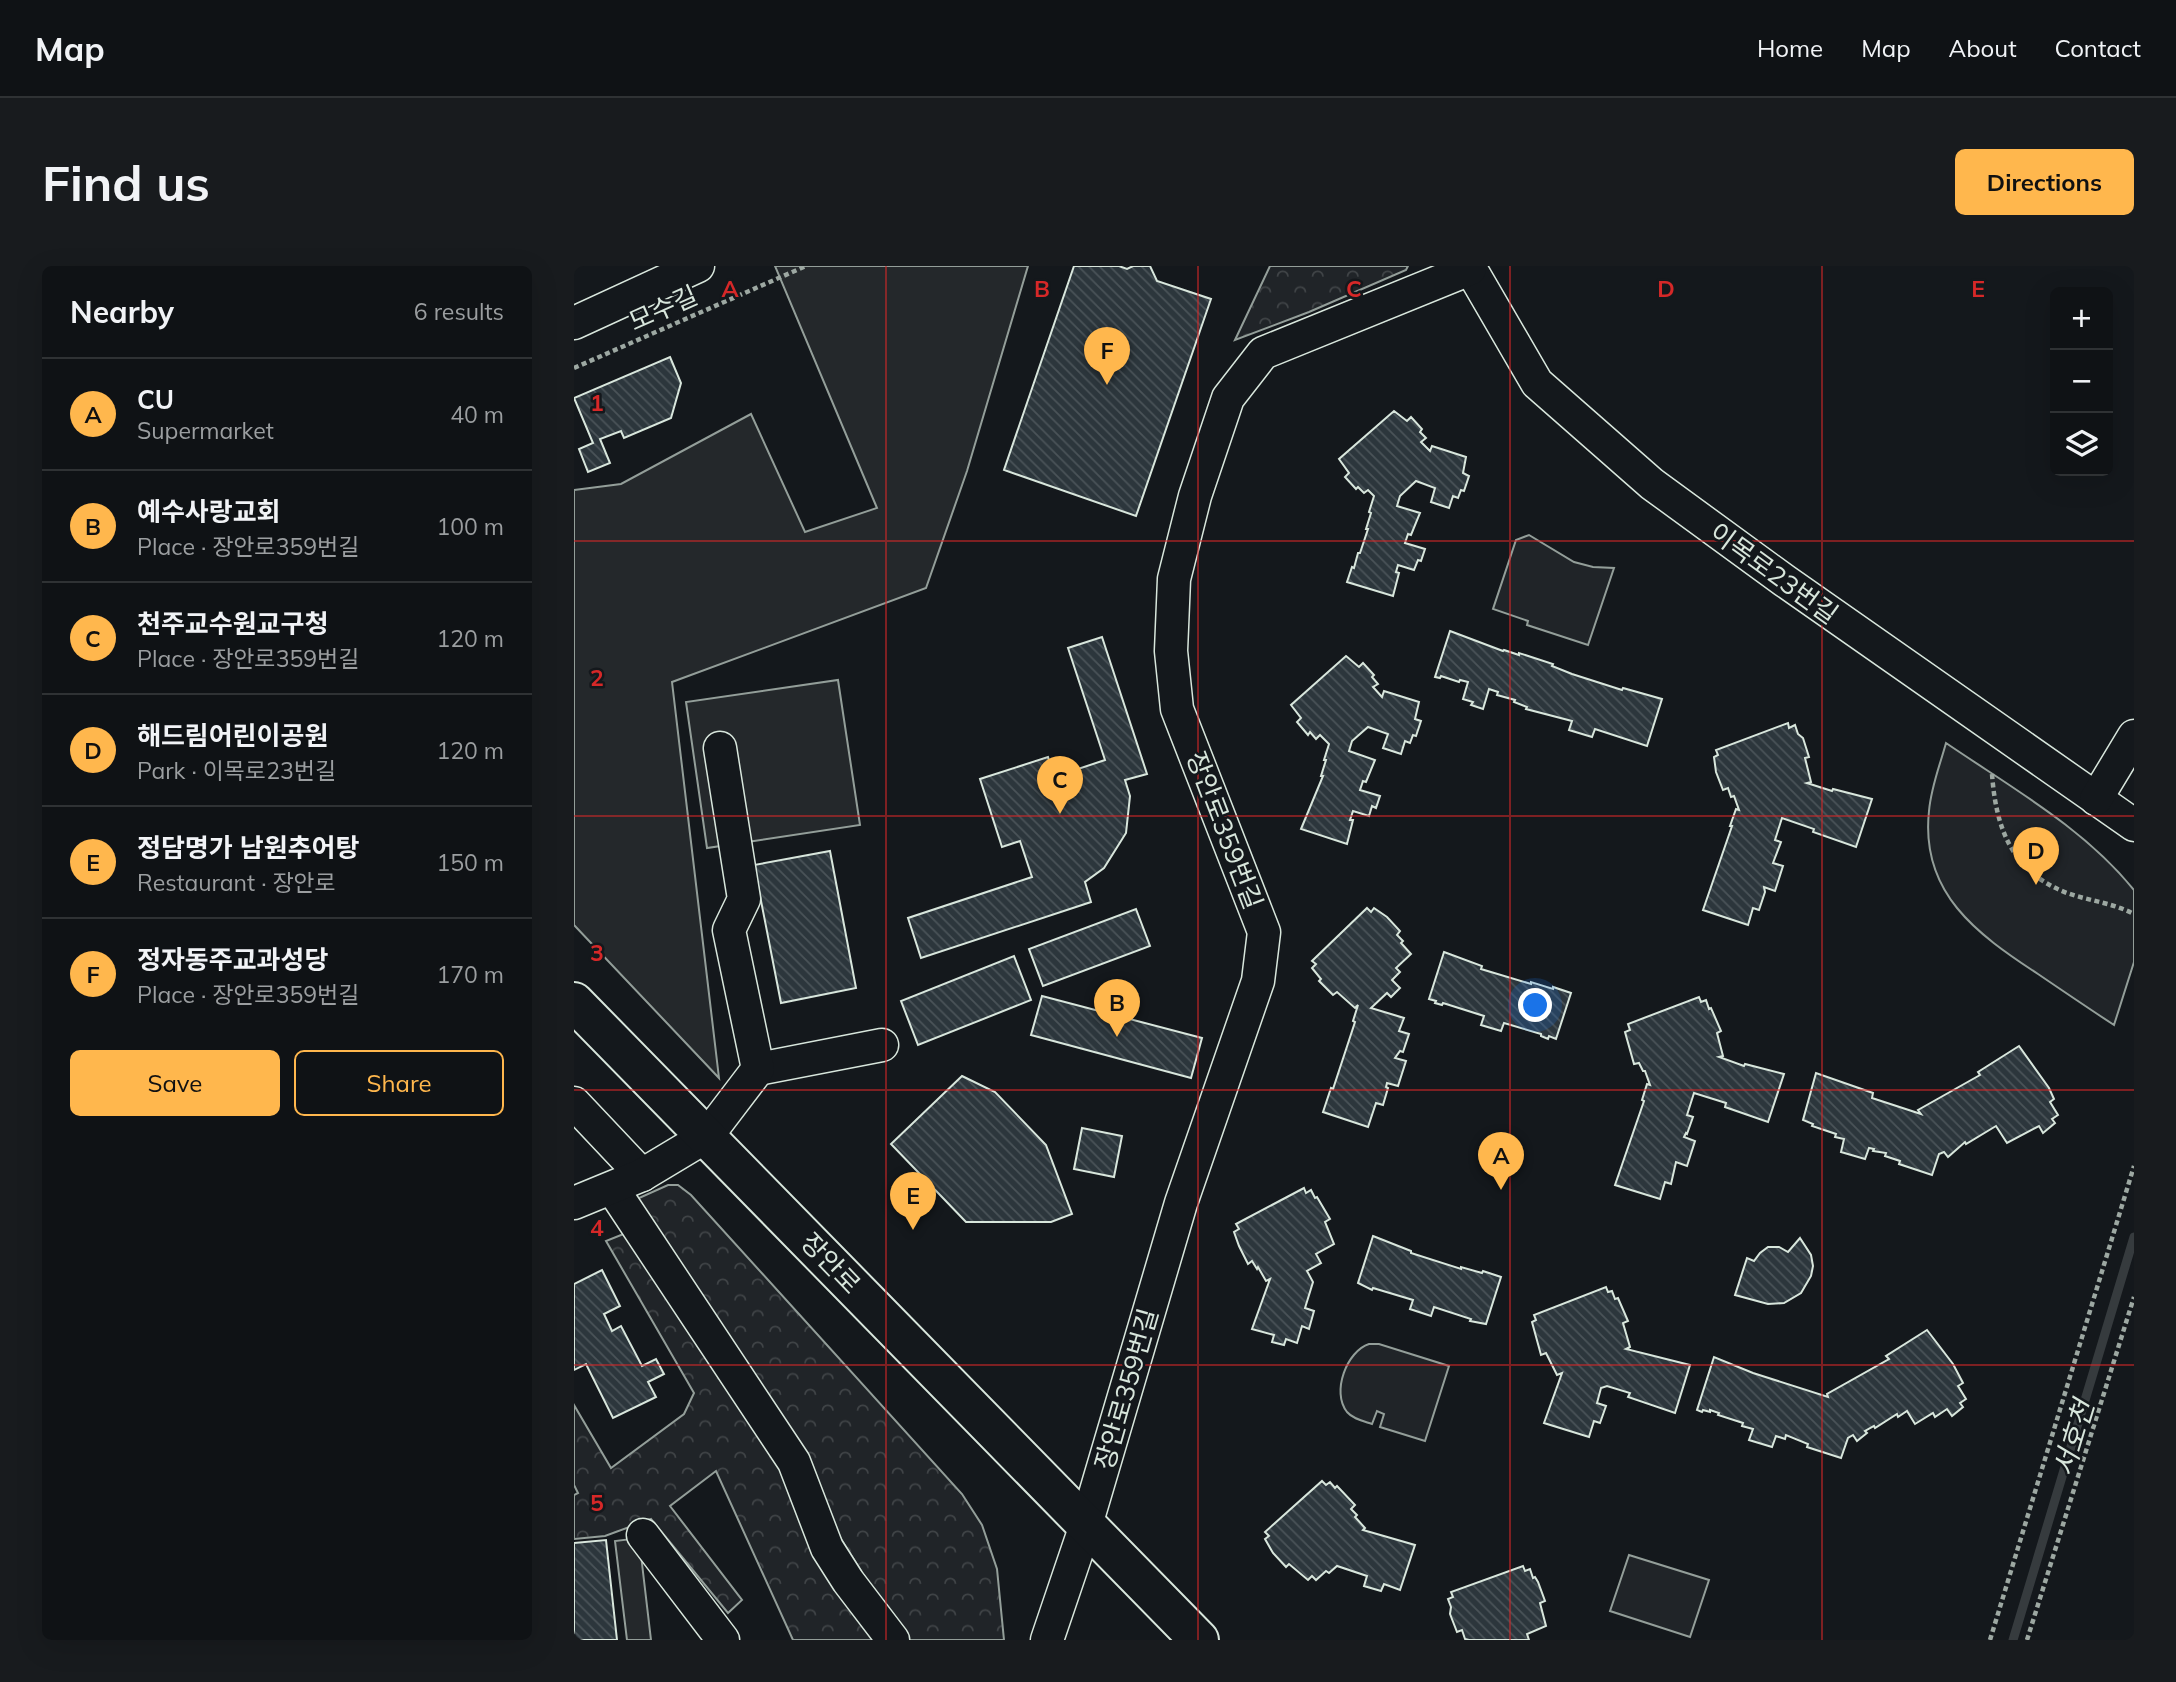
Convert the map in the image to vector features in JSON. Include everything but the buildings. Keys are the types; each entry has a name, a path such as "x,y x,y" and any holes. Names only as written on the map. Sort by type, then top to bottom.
{"main road":[{"name":"장안로","path":"574,1002 1199,1640"}],"street":[{"path":"574,323 698,266"},
{"name":"이목로23번길","path":"1470,268 1537,383 1652,484 1785,581 2134,825"},
{"name":"장안로359번길","path":"1086,1525 1181,1203 1258,981 1264,932 1177,709 1171,651 1174,579 1195,496 1228,398 1263,352 1470,268"},
{"path":"2096,799 2134,736"},
{"path":"720,748 744,899 729,930 758,1069"},
{"path":"574,1203 642,1175 707,1136 758,1069 882,1045"},
{"path":"574,1103 642,1175"},
{"path":"612,1188 794,1462 827,1548 848,1581 893,1640"},
{"path":"1047,1640 1086,1525"},
{"path":"643,1535 723,1640"}],"path":[{"name":"모수길","path":"574,368 806,266"},
{"path":"1992,774 1997,814 2008,844 2017,859 2053,887 2070,894 2117,905 2134,914"},
{"path":"1990,1640 2134,1166"},
{"path":"2027,1640 2134,1297"}],"green space":[{"path":"1270,266 1408,266 1406,270 1309,312 1235,340"},
{"path":"1529,535 1574,562 1593,567 1614,568 1588,645 1527,625 1528,621 1493,609 1516,540"},
{"path":"1946,743 2070,828 2093,847 2134,890 2134,962 2114,1025 1994,943 1957,908 1943,888 1934,865 1929,840 1929,811"},
{"path":"668,1185 678,1185 691,1195 962,1494 982,1525 997,1569 1004,1640 904,1640 635,1208 639,1198"},
{"path":"626,1233 685,1327 778,1463 878,1640 793,1640 716,1471 670,1506 742,1600 728,1613 651,1519 605,1536 574,1539 574,1495 578,1493 574,1485 574,1405 611,1468 684,1414 694,1393 606,1241"},
{"path":"1369,1344 1379,1344 1449,1366 1425,1441 1380,1427 1384,1414 1377,1411 1372,1424 1355,1418 1342,1404 1341,1384 1348,1363 1361,1348"},
{"path":"1629,1555 1709,1580 1690,1637 1610,1611"}],"shaded area":[{"path":"775,266 1028,266 967,471 926,588 672,682 719,1078 574,925 574,490 621,484 751,414 805,532 877,508"},
{"path":"838,680 860,825 707,848 686,702"},
{"path":"639,1538 651,1640 627,1640 615,1541"}],"waterway":[{"name":"서호천","path":"2013,1640 2134,1237"}],"place":[{"name":"정자동주교과성당","path":"1107,385"},
{"name":"천주교수원교구청","path":"1060,814"},
{"name":"해드림어린이공원","path":"2036,885"},
{"name":"예수사랑교회","path":"1117,1037"},
{"name":"CU","path":"1501,1190"},
{"name":"정담명가 남원추어탕","path":"913,1230"}]}
